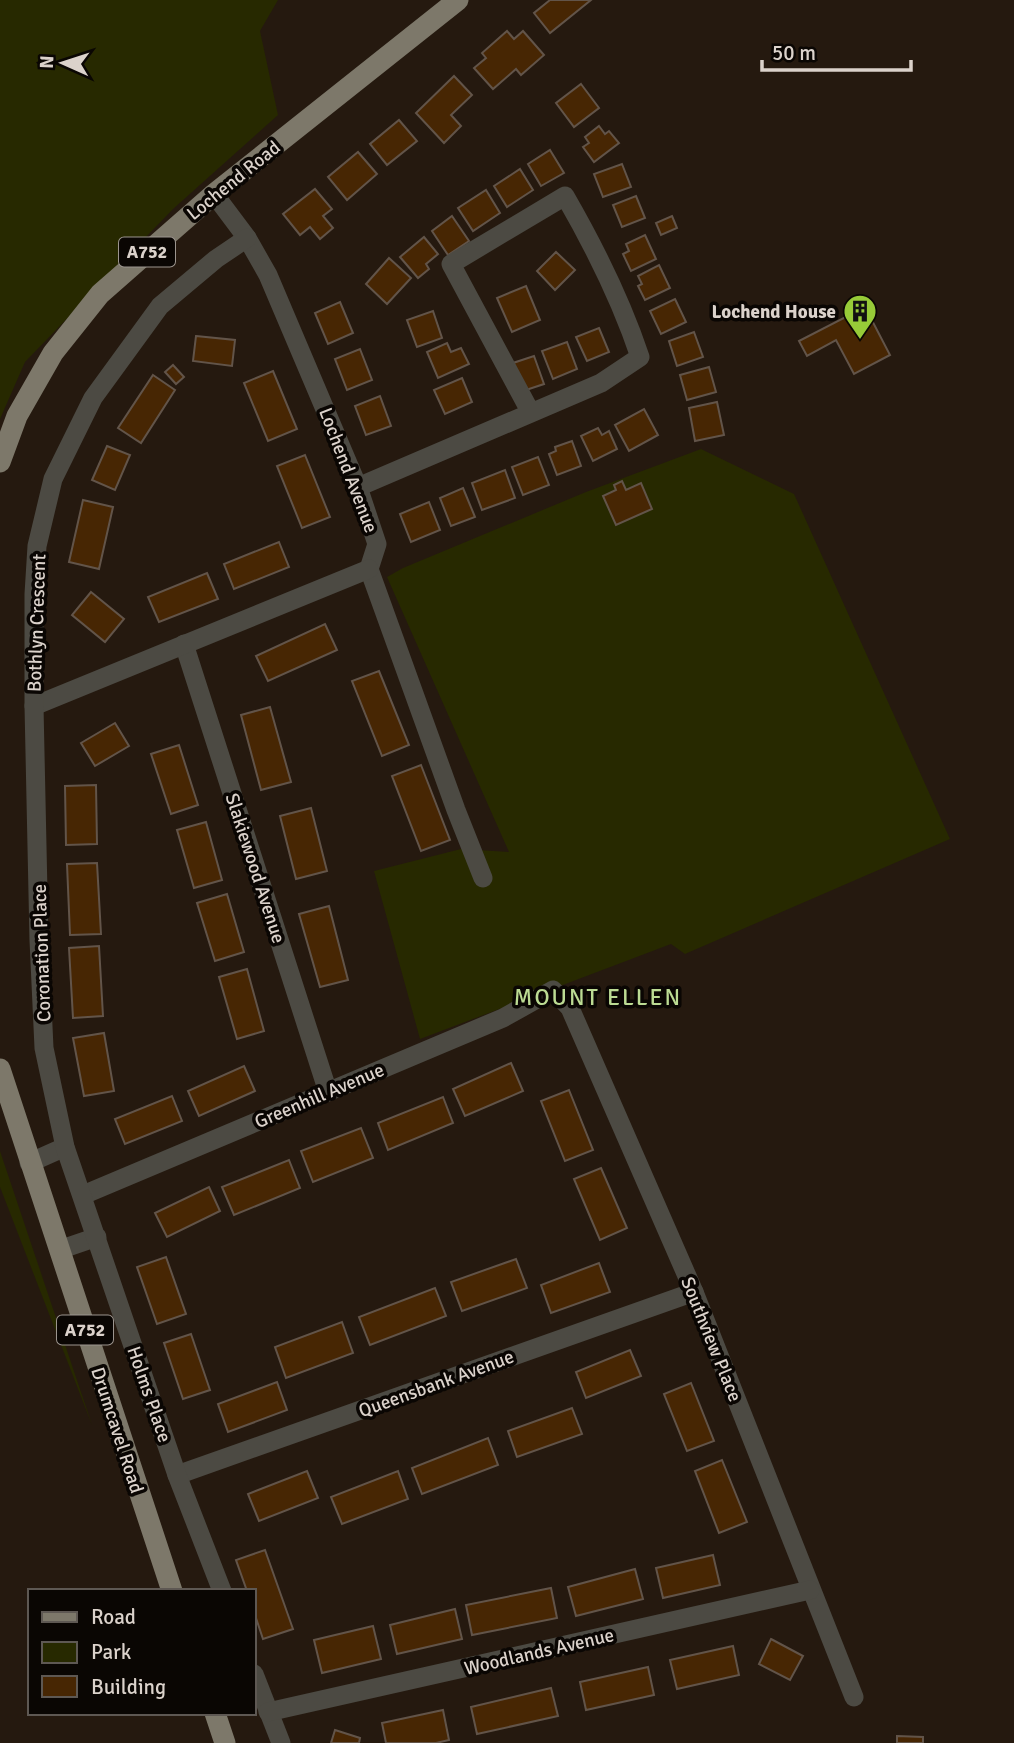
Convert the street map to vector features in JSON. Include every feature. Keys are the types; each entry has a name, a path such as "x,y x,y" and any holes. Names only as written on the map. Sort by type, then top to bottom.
{"main road":[{"name":"Lochend Road","path":"0,462 17,416 53,353 100,294 214,194 458,0"},
{"name":"Drumcavel Road","path":"0,1069 171,1589"},
{"path":"216,1715 225,1743"}],"street":[{"name":"Lochend Avenue","path":"214,194 247,238 268,275 358,487 377,544 369,569 483,878"},
{"path":"358,487 531,413 601,383 640,356 627,316 610,279 565,196 451,264 531,413"},
{"name":"Bothlyn Crescent","path":"34,706 37,546 53,479 93,398 160,306 216,259 247,238"},
{"path":"34,706 369,569"},
{"name":"Slakiewood Avenue","path":"184,644 328,1092"},
{"name":"Coronation Place","path":"34,706 44,1048 65,1147 83,1195"},
{"name":"Greenhill Avenue","path":"83,1195 516,1012 553,990"},
{"name":"Southview Place","path":"553,990 570,1008 694,1292 854,1697"},
{"path":"29,1163 65,1147"},
{"name":"Holms Place","path":"83,1195 177,1475 221,1589"},
{"path":"59,1250 97,1237"},
{"name":"Queensbank Avenue","path":"177,1475 694,1292"},
{"name":"Woodlands Avenue","path":"268,1712 810,1590"},
{"path":"256,1679 281,1743"}],"green space":[{"path":"0,0 278,0 260,31 278,115 173,209 25,362 0,419"},
{"path":"701,449 794,494 950,839 685,954 671,944 420,1039 374,871 461,849 509,852 387,577 586,492"},
{"path":"0,1151 92,1425 0,1187"}],"building":[{"path":"550,0 591,0 550,33 534,13"},
{"path":"507,31 514,39 523,31 544,55 521,75 516,69 493,89 474,68 486,58 482,53"},
{"path":"454,76 472,95 451,115 461,126 444,143 416,113"},
{"path":"581,84 599,108 574,127 556,103"},
{"path":"399,120 417,141 387,165 370,144"},
{"path":"599,126 605,134 609,131 619,143 594,162 583,147 589,143 585,137"},
{"path":"550,150 564,173 541,186 528,164"},
{"path":"358,152 377,174 347,200 328,177"},
{"path":"622,164 631,187 603,197 594,174"},
{"path":"520,169 533,190 507,207 494,186"},
{"path":"315,189 332,209 323,216 333,228 320,239 310,227 300,235 283,214"},
{"path":"486,190 500,213 473,231 458,208"},
{"path":"636,196 645,218 622,227 613,205"},
{"path":"452,216 469,241 448,255 432,231"},
{"path":"672,216 677,228 661,235 656,223"},
{"path":"645,235 656,259 631,271 623,254 629,251 626,244"},
{"path":"424,237 438,254 426,264 429,269 418,278 400,257"},
{"path":"556,252 575,270 555,290 537,271"},
{"path":"389,258 411,278 387,304 366,284"},
{"path":"659,265 670,288 645,300 638,286 642,284 638,276"},
{"path":"526,286 540,320 512,332 497,298"},
{"path":"675,299 686,322 661,334 650,311"},
{"path":"340,302 353,333 328,344 315,313"},
{"name":"Lochend House","path":"865,307 890,355 854,374 836,340 807,356 799,341"},
{"path":"433,311 442,338 417,347 407,320"},
{"path":"599,328 609,352 587,361 576,337"},
{"path":"694,332 703,357 677,366 669,341"},
{"path":"196,336 235,340 232,366 193,361"},
{"path":"567,342 577,369 553,379 542,351"},
{"path":"447,343 451,352 461,348 469,364 438,378 427,352"},
{"path":"360,349 372,380 347,390 335,359"},
{"path":"534,356 544,384 523,391 513,363"},
{"path":"173,365 184,377 176,384 165,372"},
{"path":"709,367 716,392 687,400 680,375"},
{"path":"273,371 297,429 268,441 244,383"},
{"path":"153,375 175,390 141,443 118,428"},
{"path":"462,378 472,402 445,414 434,390"},
{"path":"380,396 391,426 366,435 355,406"},
{"path":"717,402 724,435 695,441 689,408"},
{"path":"644,409 658,435 629,451 615,425"},
{"path":"598,428 602,435 609,431 617,449 593,461 581,436"},
{"path":"572,441 581,466 557,475 549,454 556,451 555,447"},
{"path":"107,446 130,455 115,490 92,480"},
{"path":"305,455 330,517 302,528 277,466"},
{"path":"538,457 549,485 523,495 512,467"},
{"path":"505,470 515,498 482,510 472,483"},
{"path":"622,481 626,490 641,483 652,509 616,525 603,496 616,490 614,485"},
{"path":"463,488 475,517 451,526 440,498"},
{"path":"83,500 113,507 99,569 69,562"},
{"path":"429,502 440,530 411,542 400,514"},
{"path":"279,542 289,567 234,589 224,564"},
{"path":"207,573 218,599 159,622 148,597"},
{"path":"91,592 124,619 105,642 72,615"},
{"path":"325,624 337,650 268,681 256,656"},
{"path":"379,671 409,745 382,756 352,681"},
{"path":"270,707 291,782 261,790 241,715"},
{"path":"115,723 129,746 95,766 81,743"},
{"path":"179,745 198,805 171,814 151,754"},
{"path":"421,765 450,840 421,851 392,776"},
{"path":"96,785 97,844 66,845 65,786"},
{"path":"311,808 327,871 296,879 280,816"},
{"path":"206,822 222,880 194,888 177,830"},
{"path":"97,863 101,934 70,935 67,864"},
{"path":"227,894 244,952 215,961 197,903"},
{"path":"329,906 348,980 320,987 299,914"},
{"path":"99,946 103,1016 73,1018 69,948"},
{"path":"247,969 264,1031 237,1039 219,977"},
{"path":"104,1033 114,1091 84,1096 73,1038"},
{"path":"511,1063 523,1091 465,1116 453,1089"},
{"path":"244,1066 255,1091 199,1116 188,1091"},
{"path":"569,1090 593,1150 565,1161 541,1101"},
{"path":"172,1096 182,1121 125,1144 115,1119"},
{"path":"443,1097 453,1123 388,1150 378,1123"},
{"path":"361,1128 373,1158 313,1182 301,1151"},
{"path":"289,1160 300,1188 234,1215 222,1187"},
{"path":"601,1168 627,1228 600,1240 574,1179"},
{"path":"209,1187 220,1211 167,1237 155,1213"},
{"path":"166,1257 186,1314 157,1324 137,1267"},
{"path":"516,1259 527,1288 462,1311 451,1282"},
{"path":"599,1263 610,1292 551,1313 541,1285"},
{"path":"435,1288 446,1316 370,1345 359,1317"},
{"path":"342,1322 353,1353 286,1378 275,1347"},
{"path":"191,1334 210,1390 183,1399 164,1343"},
{"path":"630,1350 641,1376 586,1398 576,1372"},
{"path":"277,1382 287,1410 228,1432 218,1404"},
{"path":"691,1383 714,1441 687,1451 664,1394"},
{"path":"572,1408 582,1434 517,1457 508,1431"},
{"path":"488,1438 498,1465 422,1494 412,1468"},
{"path":"722,1460 747,1522 719,1533 695,1471"},
{"path":"307,1471 318,1498 259,1521 248,1494"},
{"path":"398,1471 408,1499 342,1524 331,1497"},
{"path":"265,1550 293,1629 263,1639 256,1618 256,1589 246,1589 236,1560"},
{"path":"713,1555 720,1585 663,1598 656,1568"},
{"path":"635,1569 643,1599 576,1616 568,1587"},
{"path":"551,1588 557,1618 472,1635 466,1605"},
{"path":"455,1609 462,1639 397,1654 390,1625"},
{"path":"373,1626 381,1659 322,1673 314,1640"},
{"path":"771,1639 803,1656 790,1680 759,1664"},
{"path":"733,1646 739,1675 677,1689 670,1660"},
{"path":"648,1667 654,1695 586,1710 580,1682"},
{"path":"551,1688 558,1716 477,1734 471,1707"},
{"path":"443,1710 449,1740 436,1743 386,1743 382,1723"},
{"path":"335,1730 360,1738 359,1743 331,1743"},
{"path":"897,1736 923,1737 923,1743 897,1743"}],"place":[{"name":"Lochend House","path":"860,341"}],"district":[{"name":"MOUNT ELLEN","path":"598,997"}]}
